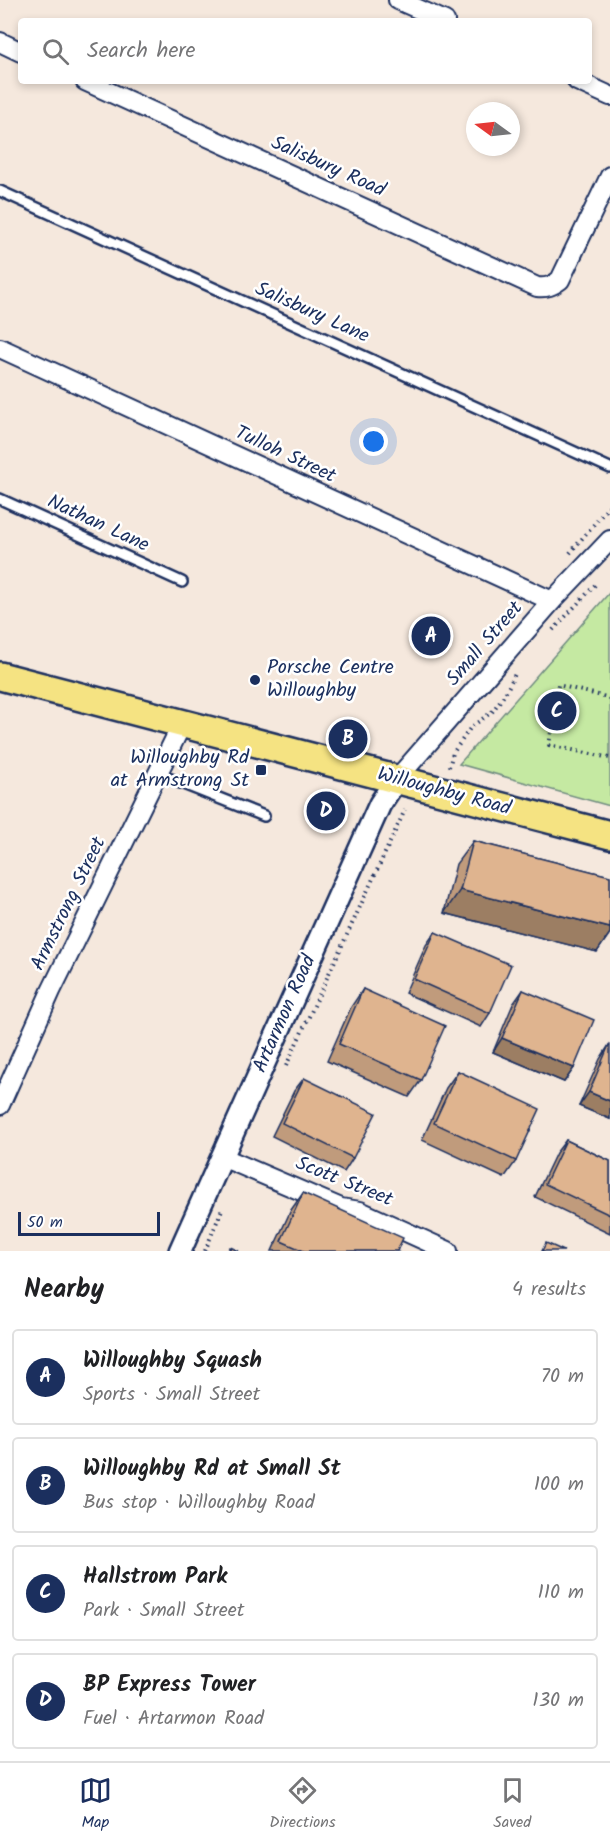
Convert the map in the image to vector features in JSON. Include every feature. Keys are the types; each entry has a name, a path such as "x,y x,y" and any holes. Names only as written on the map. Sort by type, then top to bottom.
{"main road":[{"name":"Willoughby Road","path":"0,676 610,835"}],"street":[{"path":"398,0 438,18"},
{"path":"0,42 18,51"},
{"name":"Salisbury Road","path":"92,84 537,287 544,288 560,280 610,176"},
{"path":"584,84 610,96"},
{"name":"Tulloh Street","path":"0,348 552,601"},
{"name":"Small Street","path":"396,780 552,601 610,540"},
{"name":"Armstrong Street","path":"0,1105 51,991 182,724"},
{"name":"Artarmon Road","path":"180,1251 380,804 396,780"},
{"name":"Scott Street","path":"222,1156 341,1208 360,1211 448,1251"}],"lane":[{"name":"Salisbury Lane","path":"0,191 610,468"},
{"name":"Nathan Lane","path":"0,499 182,582"},
{"path":"158,774 264,816"}],"path":[{"path":"547,637 602,577"},
{"path":"449,767 453,753 471,727 492,712 519,669"},
{"path":"610,699 558,685 549,745 610,759"},
{"name":"Artarmon Road","path":"286,1068 405,810"},
{"path":"205,1251 228,1197"}],"green space":[{"path":"610,592 610,806 459,764"}],"building":[{"path":"473,841 610,876 610,928 460,890"},
{"path":"435,932 511,965 490,1013 414,979"},
{"path":"363,989 445,1026 421,1080 339,1044"},
{"path":"523,990 594,1020 574,1068 502,1038"},
{"path":"610,1045 610,1101 589,1092"},
{"path":"458,1071 540,1109 516,1161 434,1123"},
{"path":"304,1078 376,1113 353,1158 282,1123"},
{"path":"566,1140 610,1161 610,1215 545,1184"},
{"path":"303,1193 403,1238 397,1251 304,1251 281,1241"},
{"path":"546,1243 564,1251 542,1251"}],"place":[{"name":"Willoughby Squash","path":"431,636"},
{"name":"Porsche Centre Willoughby","path":"255,680"},
{"name":"Hallstrom Park","path":"557,711"},
{"name":"Willoughby Rd at Small St","path":"348,739"},
{"name":"Willoughby Rd at Armstrong St","path":"261,770"},
{"name":"BP Express Tower","path":"326,811"}]}
